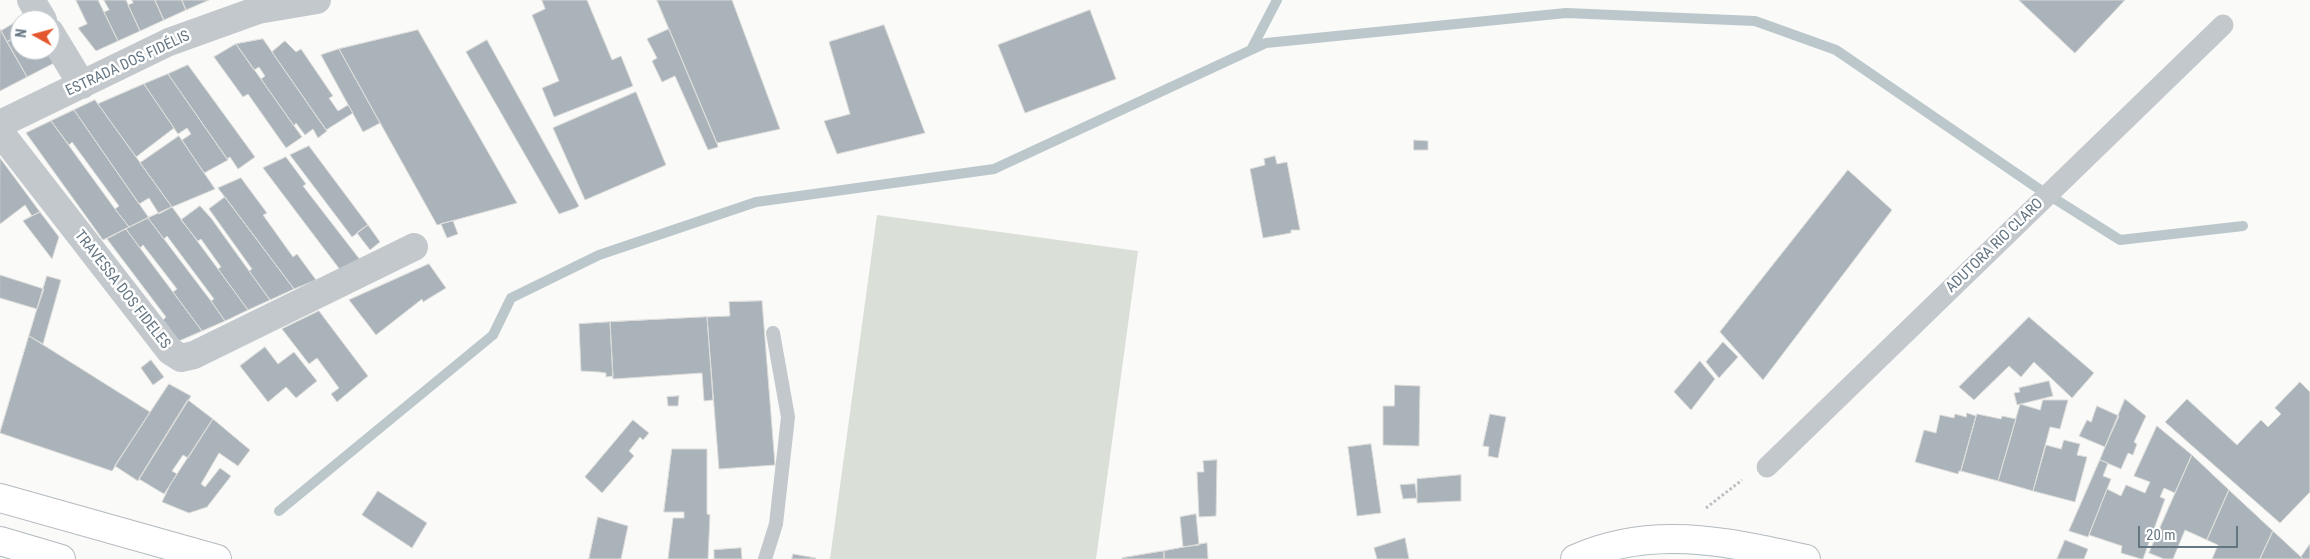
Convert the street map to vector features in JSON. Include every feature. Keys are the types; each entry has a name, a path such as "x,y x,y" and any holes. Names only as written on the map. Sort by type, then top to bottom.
{"main road":[{"path":"0,498 217,559"},
{"path":"1575,559 1609,547 1668,538 1722,541 1806,559"},
{"path":"0,541 62,559"}],"street":[{"name":"ESTRADA DOS FIDÉLIS","path":"0,124 169,42 262,5 317,0"},
{"name":"ADUTORA RIO CLARO","path":"1767,467 2223,25"},
{"path":"60,48 82,84"},
{"name":"TRAVESSA DOS FIDELES","path":"0,132 170,351 181,358 194,355 414,248"}],"lane":[{"path":"765,559 776,524 788,418 773,333"}],"path":[{"path":"1705,509 1742,480 1767,467"}],"shaded area":[{"path":"877,215 1138,251 1096,559 830,559"}],"building":[{"path":"76,0 98,0 118,41 96,51 78,28 87,24"},
{"path":"104,0 126,0 140,31 118,41 104,12 109,10"},
{"path":"132,0 155,0 164,20 140,31 128,5 133,3"},
{"path":"155,0 182,0 186,10 164,20"},
{"path":"182,0 209,0 186,10"},
{"path":"542,0 587,0 612,60 621,56 633,86 554,117 542,88 559,81 532,15 545,9"},
{"path":"657,0 732,0 780,129 717,143"},
{"path":"2019,0 2125,0 2075,53"},
{"path":"1090,10 1116,79 1025,113 998,45"},
{"path":"884,25 925,133 837,154 824,121 850,114 829,42"},
{"path":"10,26 10,40 7,42 1,31"},
{"path":"0,29 10,47 10,60 17,60 27,77 0,91"},
{"path":"669,29 718,147 708,150 675,76 662,82 652,61 657,58 647,39"},
{"path":"418,30 517,203 437,225 339,49"},
{"path":"263,39 327,131 318,138 313,129 305,135 296,123 294,126 261,79 265,76 259,67 254,70 236,44"},
{"path":"487,40 579,206 576,208 559,214 466,52"},
{"path":"285,41 296,52 301,49 333,96 329,98 338,111 348,105 353,113 326,130 272,52"},
{"path":"236,44 302,137 286,148 248,94 243,97 214,57"},
{"path":"339,49 380,123 363,132 321,55"},
{"path":"17,60 52,60 54,63 27,77"},
{"path":"188,65 255,157 238,169 230,157 227,159 168,74"},
{"path":"168,74 228,160 204,173 182,140 191,134 187,128 178,134 144,84"},
{"path":"144,84 174,128 136,157 98,104"},
{"path":"636,92 666,165 585,200 553,128"},
{"path":"95,100 172,207 159,214 149,198 139,204 74,110"},
{"path":"74,110 149,218 129,227 115,209 119,206 72,142 69,145 51,121"},
{"path":"51,121 129,227 103,240 26,133"},
{"path":"179,136 215,189 172,207 140,163"},
{"path":"1414,140 1428,141 1428,150 1414,150"},
{"path":"309,146 368,225 352,237 290,155"},
{"path":"1275,156 1277,164 1287,162 1300,230 1291,230 1291,233 1263,238 1250,169 1265,165 1264,159"},
{"path":"286,157 306,184 303,186 361,261 341,271 263,168"},
{"path":"0,158 40,212 32,216 25,205 0,224"},
{"path":"1848,170 1892,210 1763,380 1720,332"},
{"path":"241,178 267,213 263,215 293,257 297,254 316,280 294,289 218,188"},
{"path":"225,197 294,289 270,300 249,271 252,269 209,209"},
{"path":"200,206 211,218 270,300 248,310 218,269 221,267 201,239 198,241 181,220"},
{"path":"172,207 248,310 225,321 211,301 214,299 167,236 164,239 148,218"},
{"path":"40,212 59,237 52,259 23,221"},
{"path":"148,218 225,321 202,331 173,292 177,289 143,245 140,248 126,229"},
{"path":"453,221 458,234 447,238 441,224"},
{"path":"368,225 380,242 370,250 357,233"},
{"path":"126,229 202,331 179,341 163,320 166,317 107,239"},
{"path":"429,264 446,288 423,302 422,299 376,335 349,300"},
{"path":"0,275 44,289 37,309 0,298"},
{"path":"47,276 61,280 43,344 29,336"},
{"path":"762,301 775,465 719,469 707,317 730,316 729,302"},
{"path":"319,311 368,376 337,402 331,394 339,388 317,358 309,364 282,329"},
{"path":"707,317 713,400 704,401 702,373 613,379 610,322"},
{"path":"2029,317 2094,373 2072,398 2034,362 2021,377 2009,366 1974,400 1959,387"},
{"path":"610,322 613,376 606,377 606,373 581,371 579,324"},
{"path":"29,336 150,412 112,471 0,433"},
{"path":"1723,342 1738,357 1719,378 1706,362"},
{"path":"265,347 278,364 294,352 317,381 296,398 286,387 268,402 240,366"},
{"path":"151,360 164,377 153,385 141,368"},
{"path":"1700,361 1715,379 1691,410 1674,392"},
{"path":"2049,381 2053,396 2017,405 2014,393 2020,392 2019,388"},
{"path":"2300,382 2310,392 2310,492 2280,523 2165,422 2187,399 2237,445 2261,420 2268,427 2281,414 2275,408"},
{"path":"169,384 191,396 138,481 115,466"},
{"path":"1395,385 1420,386 1419,446 1383,445 1383,406 1394,406"},
{"path":"679,396 678,406 668,406 667,397"},
{"path":"2125,399 2146,416 2134,442 2137,444 2133,455 2128,453 2121,469 2100,460"},
{"path":"188,400 213,419 188,458 183,455 172,471 177,474 164,494 139,479"},
{"path":"2043,400 2068,400 2060,429 2050,427 2033,491 1998,481 2020,404 2040,410"},
{"path":"2097,406 2119,416 2105,447 2079,436 2087,420 2091,422"},
{"path":"1967,413 1976,416 1961,471 1958,474 1915,462 1924,430 1936,433 1940,415 1954,418 1955,414 1966,417"},
{"path":"1490,414 1506,417 1498,458 1488,456 1489,447 1483,446"},
{"path":"1977,414 2001,419 2002,416 2016,419 1998,481 1961,471"},
{"path":"213,419 250,450 238,466 219,453 201,484 205,487 220,468 231,476 207,507 189,513 162,502 170,485"},
{"path":"633,420 649,433 643,440 640,437 629,451 634,456 602,493 585,477"},
{"path":"2157,426 2192,455 2175,493 2164,488 2160,497 2165,499 2143,559 2141,559 2121,553 2122,546 2089,535 2107,489 2121,496 2126,485 2145,493 2150,482 2134,476"},
{"path":"2064,440 2080,444 2077,455 2087,457 2075,502 2033,491 2046,445 2061,449"},
{"path":"1371,444 1381,513 1357,516 1348,447"},
{"path":"672,449 707,449 707,514 710,515 708,559 668,559 673,518 684,518 684,512 664,512"},
{"path":"2192,455 2229,490 2207,540 2185,530 2173,559 2164,559 2149,553"},
{"path":"1217,460 1216,516 1199,517 1197,472 1204,472 1203,461"},
{"path":"2100,460 2108,463 2103,476 2111,479 2088,537 2069,531"},
{"path":"1461,475 1461,501 1417,503 1417,479"},
{"path":"1415,484 1417,498 1403,499 1400,485"},
{"path":"2229,490 2273,531 2260,559 2212,559 2218,545 2207,540"},
{"path":"378,491 427,523 412,548 362,515"},
{"path":"1196,514 1199,545 1183,547 1180,517"},
{"path":"598,517 628,526 621,559 589,559"},
{"path":"2273,531 2301,557 2303,559 2260,559"},
{"path":"1405,538 1409,559 1377,559 1374,548"},
{"path":"2065,540 2088,549 2084,559 2057,559"},
{"path":"1207,543 1208,559 1164,559 1164,551"},
{"path":"2310,544 2310,559 2303,559 2301,557"},
{"path":"741,548 742,559 714,559 714,550"},
{"path":"1164,551 1164,559 1122,559 1122,558"},
{"path":"793,554 816,558 792,559"}],"waterway":[{"path":"1251,50 1277,0"},
{"path":"279,511 493,335 511,298 599,255 756,202 994,169 1266,43 1566,13 1755,21 1836,50 2036,187 2120,240 2243,226"}]}
